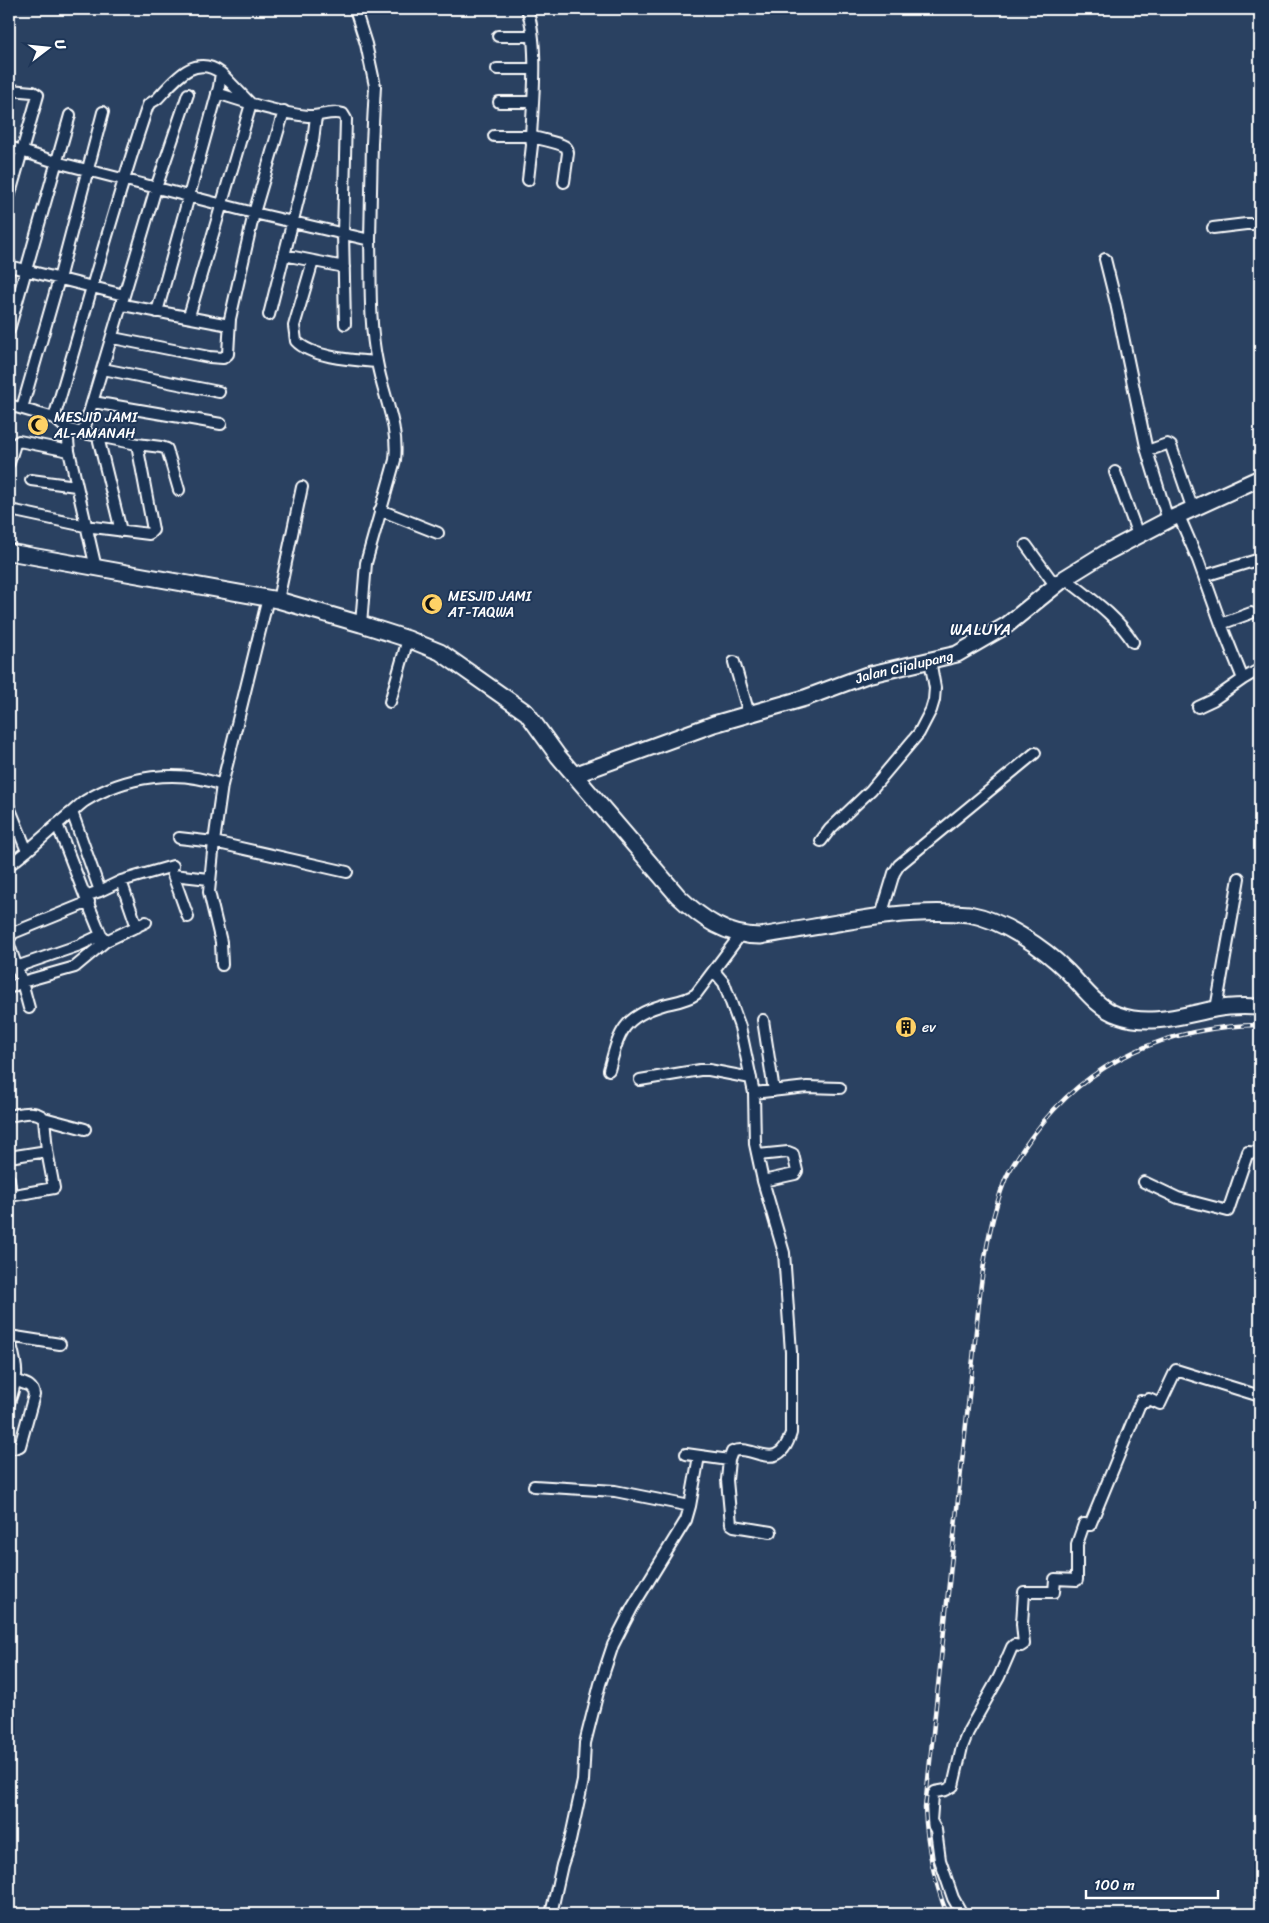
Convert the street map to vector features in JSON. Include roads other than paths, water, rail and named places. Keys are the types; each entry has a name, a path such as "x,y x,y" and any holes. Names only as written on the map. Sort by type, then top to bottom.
{"street":[{"path":"355,9 366,44 375,86 370,240 372,323 377,362 392,416 397,444 395,460 366,563 360,624"},
{"path":"527,9 532,36 534,69 532,146 528,180"},
{"path":"498,36 532,36"},
{"path":"54,418 123,179 148,105 178,75 204,66 221,73 251,104"},
{"path":"497,68 534,69"},
{"path":"157,312 219,87 221,73"},
{"path":"9,90 33,92 38,95 9,197"},
{"path":"83,433 113,338 156,188 188,94"},
{"path":"217,94 251,104 316,116 338,112 343,114 346,119 343,233 345,324"},
{"path":"499,102 533,102"},
{"path":"189,316 251,104"},
{"path":"113,338 209,357 223,358 228,354 229,325 254,213 284,111"},
{"path":"22,408 89,170 103,112"},
{"path":"9,330 70,115"},
{"path":"269,315 313,141 316,116"},
{"path":"494,136 531,136 564,146 567,148 568,153 564,182"},
{"path":"9,147 56,162 156,188 370,240"},
{"path":"1213,228 1260,224"},
{"path":"284,255 344,267"},
{"path":"1105,259 1116,302 1146,451 1180,515 1243,679"},
{"path":"313,261 294,326 296,341 317,352 341,358 377,362"},
{"path":"9,266 93,288 157,312 189,316 229,325"},
{"path":"103,369 220,392"},
{"path":"93,402 221,424"},
{"path":"9,405 54,418 67,429 98,437 161,446 167,449 179,490"},
{"path":"67,429 76,486 96,568"},
{"path":"98,437 121,531"},
{"path":"9,463 14,444 19,441 69,451"},
{"path":"15,510 85,526 146,535 153,530 137,444"},
{"path":"1146,451 1167,444 1172,446 1180,515"},
{"path":"1115,472 1138,535"},
{"name":"Jalan Cijalupang","path":"574,775 714,724 805,698 867,675 957,654 1007,625 1060,582 1138,535 1260,478"},
{"path":"31,480 76,486"},
{"path":"222,966 221,942 208,892 222,785 302,487"},
{"path":"380,510 438,532"},
{"path":"1026,545 1060,582 1113,616 1133,642"},
{"path":"9,553 273,599 360,624 408,640 447,657 480,682 517,705 534,722 558,756 678,896 709,922 718,927 741,934 760,936 881,916 956,913 980,916 1009,929 1048,955 1065,969 1097,1003 1117,1015 1148,1021 1216,1009 1260,1007"},
{"path":"1204,576 1260,559"},
{"path":"1221,624 1251,612"},
{"path":"390,702 408,640"},
{"path":"821,841 830,829 871,790 919,733 934,700 935,688 930,660"},
{"path":"734,662 749,714"},
{"path":"1198,706 1213,700 1260,669"},
{"path":"881,916 894,873 899,865 1035,753"},
{"path":"9,865 27,852 84,801 111,787 139,779 161,776 212,781 222,785"},
{"path":"9,807 27,852"},
{"path":"72,812 100,891"},
{"path":"57,824 104,938"},
{"path":"179,838 214,842 347,872"},
{"path":"9,939 13,933 121,881 173,866"},
{"path":"188,917 173,875 210,879"},
{"path":"1216,1009 1239,878"},
{"path":"16,967 141,925 121,881"},
{"path":"609,1070 619,1034 627,1023 650,1009 692,996 714,971 741,934"},
{"path":"9,988 22,982 75,967 104,938"},
{"path":"9,945 29,1008"},
{"path":"714,971 724,983 740,1028 754,1093 754,1132 763,1181 784,1252 790,1352 791,1433 787,1446 780,1453 769,1456 741,1450 732,1452 729,1460 727,1480 731,1524 771,1532"},
{"path":"764,1020 774,1091"},
{"path":"640,1080 700,1070 751,1078"},
{"path":"754,1093 807,1087 840,1088"},
{"path":"9,1116 40,1114 44,1118 85,1129"},
{"path":"9,1180 10,1196 54,1188 47,1150 44,1118"},
{"path":"9,1157 47,1150"},
{"path":"758,1155 788,1152 793,1154 795,1174 763,1181"},
{"path":"1144,1182 1178,1198 1228,1211 1248,1152 1260,1153"},
{"path":"9,1402 17,1381 9,1336 60,1344"},
{"path":"962,1914 953,1898 942,1868 936,1830 931,1821 933,1795 953,1786 962,1747 968,1732 999,1676 1012,1647 1024,1644 1022,1624 1024,1592 1054,1592 1055,1579 1077,1580 1077,1544 1084,1524 1090,1525 1141,1401 1146,1402 1149,1399 1160,1404 1176,1370 1260,1396"},
{"path":"9,1441 14,1448 20,1446 34,1395 34,1390 30,1386 17,1381"},
{"path":"686,1454 729,1460"},
{"path":"551,1914 583,1781 585,1744 600,1684 613,1644 632,1608 686,1520 699,1456"},
{"path":"534,1486 615,1492 690,1506"}],"railway":[{"path":"947,1914 932,1862 927,1836 925,1808 981,1284 990,1231 1000,1193 1008,1174 1033,1135 1055,1109 1079,1086 1105,1068 1133,1052 1163,1040 1194,1032 1226,1027 1260,1025"}],"place":[{"name":"MESJID JAMI AL-AMANAH","path":"38,425"},
{"name":"MESJID JAMI AT-TAQWA","path":"432,604"},
{"name":"ev","path":"906,1027"}],"district":[{"name":"WALUYA","path":"981,629"}]}
